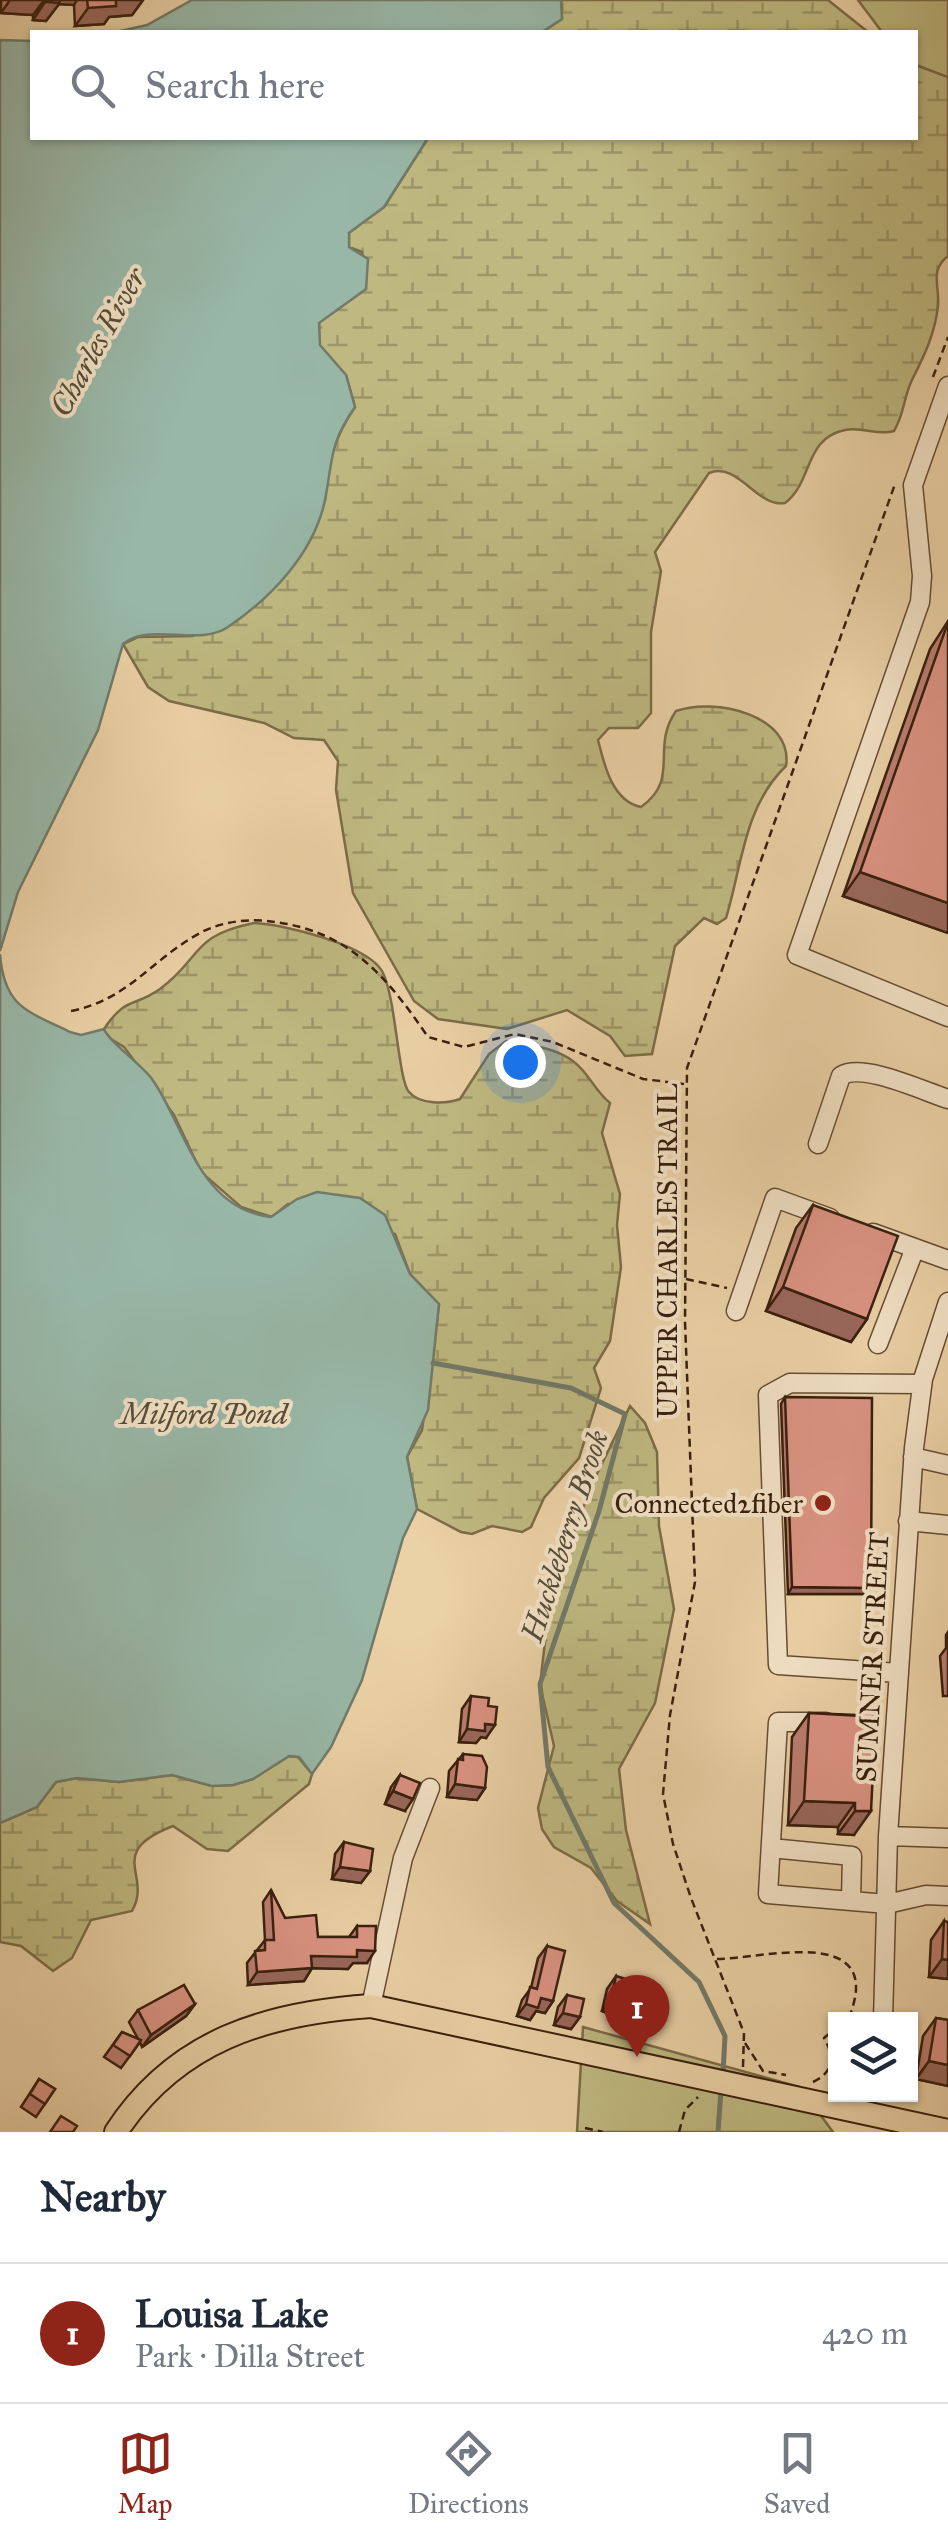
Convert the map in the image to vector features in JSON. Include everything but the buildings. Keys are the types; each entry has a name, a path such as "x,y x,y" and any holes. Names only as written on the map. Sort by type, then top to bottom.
{"main road":[{"path":"116,2132 156,2085 214,2042 283,2016 370,2006 722,2083 876,2105 948,2131"}],"street":[{"path":"940,384 912,486 922,576 920,602 796,955 948,1017"},
{"path":"818,1144 840,1076 849,1071 948,1099"},
{"path":"736,1311 775,1198 948,1260"},
{"path":"878,1344 915,1248"},
{"name":"SUMNER STREET","path":"883,2012 888,1836 913,1457 922,1384 942,1338 948,1302"},
{"path":"900,1673 778,1665 768,1395 790,1383 922,1384"},
{"path":"913,1457 948,1465"},
{"path":"908,1521 948,1526"},
{"path":"837,1722 778,1722 768,1894 888,1904 926,1895 948,1896"},
{"path":"876,1722 896,1722"},
{"path":"370,2006 403,1858 430,1788"},
{"path":"888,1836 948,1838"},
{"path":"771,1848 852,1856 851,1901"}],"path":[{"path":"940,384 948,337"},
{"name":"UPPER CHARLES TRAIL","path":"679,2132 685,2110 722,2083 744,2042 673,1844 664,1794 670,1714 695,1582 684,1279 687,1068 750,882 772,838 899,474"},
{"path":"71,1011 104,1004 202,931 252,918 312,927 348,945 400,996 428,1037 464,1047 515,1034 553,1042 642,1080 686,1084"},
{"path":"684,1279 743,1292"},
{"path":"716,1959 759,1958 806,1949 832,1954 850,1969 853,1981 849,2012"},
{"path":"744,2042 763,2071 813,2082 828,2068"},
{"path":"585,2128 603,2132"}],"green space":[{"path":"561,0 828,0 866,30 545,30 562,19"},
{"path":"858,0 948,0 948,77 918,66 918,30 880,30"},
{"path":"918,66 948,77 948,256 937,273 938,306 932,335 894,431 851,429 832,435 815,451 800,484 785,503 765,499 729,473 709,473 655,552 661,571 651,632 651,713 638,728 609,728 598,740 616,789 641,807 660,785 665,738 676,711 710,707 748,714 765,722 785,748 786,766 761,799 746,837 726,918 717,924 704,918 675,946 652,1054 625,1056 610,1036 567,1010 507,1029 438,1019 414,1001 353,893 336,790 338,761 324,740 294,738 264,723 169,701 148,687 123,644 138,637 193,636 325,501 333,451 355,407 346,375 319,345 319,322 366,289 362,252 349,247 349,232 384,207 427,140 918,140"},
{"path":"254,923 284,927 343,945 382,971 391,999 405,1084 414,1096 441,1102 460,1099 489,1054 506,1041 541,1047 567,1057 610,1103 602,1133 620,1194 617,1225 621,1267 610,1341 594,1368 601,1388 579,1458 544,1498 531,1527 522,1532 492,1526 472,1534 461,1532 417,1509 407,1457 422,1430 439,1305 410,1274 395,1234 288,1204 272,1217 241,1207 201,1172 174,1115 124,1047 106,1036 104,1029 118,1011 174,978 207,941"},
{"path":"630,1406 645,1423 657,1452 659,1526 674,1609 655,1703 619,1769 626,1830 650,1924 617,1901 591,1868 554,1847 542,1829 538,1808 554,1746 540,1685 551,1590 594,1480"},
{"path":"289,1756 298,1757 312,1774 309,1784 228,1851 207,1849 173,1826 140,1845 135,1855 138,1886 132,1911 91,1920 72,1958 53,1971 21,1946 0,1942 0,1823 37,1807 56,1782 77,1778 119,1782 172,1775 212,1786 233,1785 253,1779"},
{"path":"583,2027 800,2087 833,2132 577,2132"}],"water":[{"path":"192,0 561,0 562,19 545,30 125,30 147,25"},
{"name":"Charles River","path":"0,40 30,41 30,140 427,140 384,207 349,233 349,247 368,259 366,289 319,323 320,345 346,375 355,407 336,442 325,500 311,538 275,588 228,627 203,635 146,635 123,644 98,730 18,892 0,951"},
{"name":"Milford Pond","path":"0,954 7,986 20,1005 70,1032 81,1035 104,1029 147,1073 197,1163 227,1199 247,1211 271,1217 297,1199 317,1192 360,1198 385,1215 410,1274 439,1304 428,1410 407,1457 417,1509 403,1538 362,1680 331,1747 312,1774 299,1757 289,1756 253,1779 233,1785 212,1786 172,1775 119,1782 77,1778 56,1782 37,1807 0,1823"}],"waterway":[{"name":"Huckleberry Brook","path":"433,1363 571,1388 625,1414 599,1511 540,1684 548,1767 614,1903 699,1982 725,2036 723,2074"},
{"name":"Huckleberry Brook","path":"718,2132 721,2090"}],"place":[{"name":"Connected2fiber","path":"823,1503"},
{"name":"Louisa Lake","path":"637,2057"}]}
